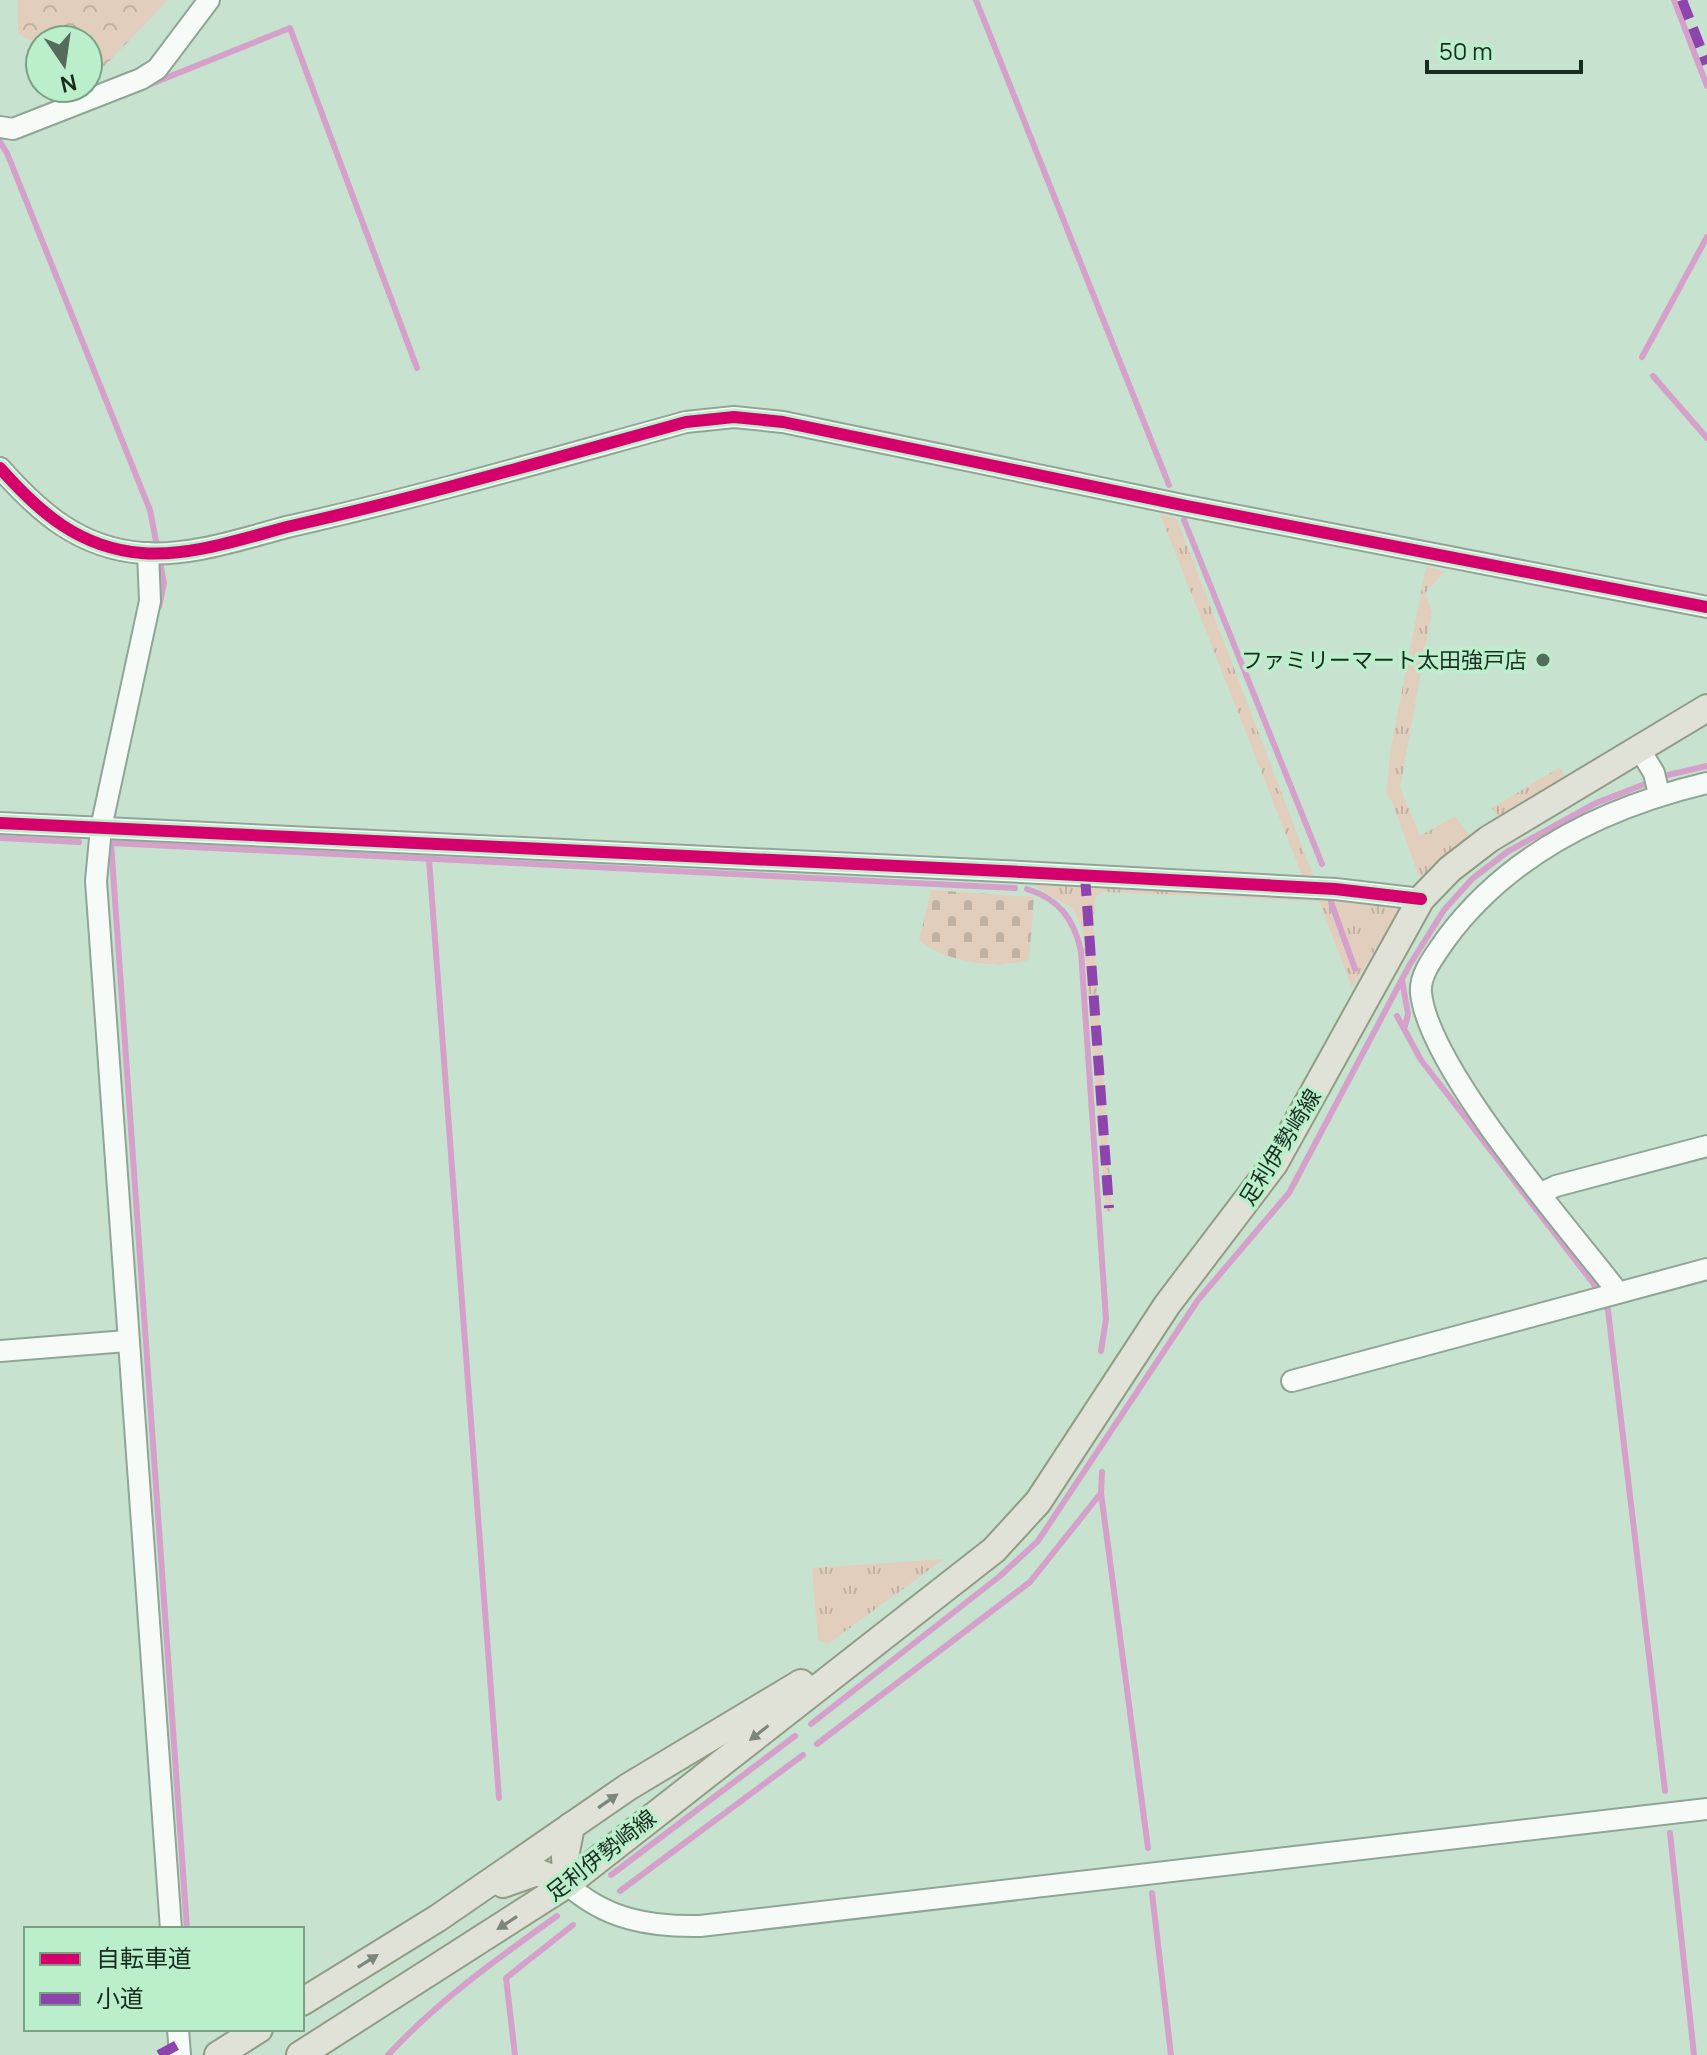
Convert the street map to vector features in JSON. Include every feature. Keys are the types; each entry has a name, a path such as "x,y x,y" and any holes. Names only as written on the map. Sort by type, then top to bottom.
{"main road":[{"name":"足利伊勢崎線","path":"300,2055 567,1884 994,1550 1038,1502 1167,1305 1292,1136 1383,962 1421,899 1480,844 1707,708"},
{"name":"足利伊勢崎線","path":"304,2001 438,1918 680,1755 886,1632"},
{"path":"438,1918 453,1917 505,1882 526,1873 537,1872 567,1884 565,1857 571,1826"},
{"path":"218,2055 256,2031"}],"street":[{"path":"0,127 13,129 141,79 157,69 209,0"},
{"path":"0,468 40,512 64,528 93,542 148,553 200,548 344,514 686,422 734,417 799,425 1187,506 1707,607"},
{"path":"148,553 150,601 101,828 96,881 171,1927"},
{"path":"1640,750 1656,785"},
{"path":"1617,1291 1541,1193 1438,1048 1424,1009 1421,983 1457,925 1506,874 1547,846 1656,785 1707,783"},
{"path":"0,823 1021,872 1335,889 1421,899"},
{"path":"1541,1193 1556,1186 1707,1146"},
{"path":"1292,1381 1707,1269"},
{"path":"0,1351 127,1341"},
{"path":"567,1884 585,1901 611,1915 654,1924 700,1926 1707,1809"},
{"path":"178,2031 180,2055"}],"green space":[{"path":"18,0 168,0 104,67 104,24 24,24 24,37 18,34"},
{"path":"1160,514 1177,519 1314,878 1303,878"},
{"path":"1426,567 1445,571 1425,593 1432,612 1400,787 1420,836 1455,816 1471,838 1425,877 1419,876 1392,802 1386,794 1391,747"},
{"path":"1560,767 1566,778 1499,819 1492,808"},
{"path":"1034,882 1405,901 1352,988 1319,901 1103,892 1096,896 1093,924 1112,1211 1106,1212 1083,930 1072,908 1034,886"},
{"path":"931,890 1034,897 1029,960 1001,964 972,962 944,954 919,941"},
{"path":"944,1559 828,1644 818,1640 812,1568"}],"waterway":[{"path":"976,0 1169,485"},
{"path":"1674,0 1707,86"},
{"path":"151,84 290,28 417,368"},
{"path":"0,142 150,510 164,583 159,607"},
{"path":"1642,357 1707,237"},
{"path":"1653,376 1707,438"},
{"path":"1184,520 1322,864"},
{"path":"811,1724 1000,1576 1038,1541 1198,1300 1289,1193 1409,966 1444,910 1472,879 1507,852 1596,803 1668,775 1707,766"},
{"path":"0,838 79,842"},
{"path":"187,1927 111,843 1015,888"},
{"path":"429,859 499,1798"},
{"path":"1027,889 1048,898 1063,912 1074,929 1081,951 1106,1319 1101,1351"},
{"path":"1331,902 1355,969"},
{"path":"1402,980 1408,1014 1405,1026"},
{"path":"1397,1016 1421,1060 1593,1283 1608,1310 1665,1791"},
{"path":"1102,1472 1101,1493 1148,1848"},
{"path":"817,1744 1030,1582 1101,1493"},
{"path":"611,1875 795,1736"},
{"path":"620,1891 803,1755"},
{"path":"1670,1833 1694,2055"},
{"path":"1152,1893 1171,2055"},
{"path":"388,2055 448,1998 557,1916"},
{"path":"515,2055 506,1978 573,1925"}],"marked path":[{"path":"1682,0 1707,64"},
{"path":"1085,876 1109,1208"},
{"path":"159,2055 179,2044"}],"cycle path":[{"path":"0,468 45,513 80,536 119,550 179,552 236,541 440,489 686,422 734,417 783,422 1187,506 1707,607"},
{"path":"0,823 1021,872 1335,889 1421,899"}],"place":[{"name":"ファミリーマート太田強戸店","path":"1543,660"}]}
